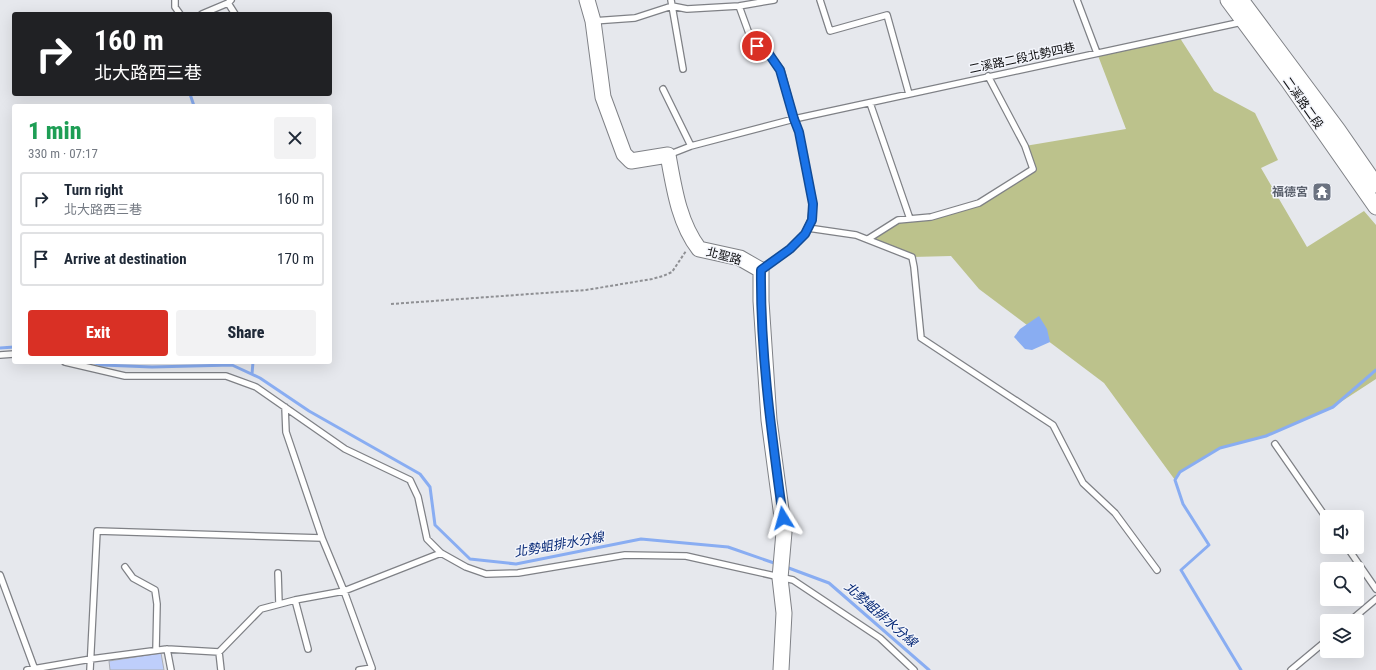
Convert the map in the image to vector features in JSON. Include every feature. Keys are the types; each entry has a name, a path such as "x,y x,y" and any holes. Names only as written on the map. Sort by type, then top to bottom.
{"street":[{"path":"587,0 593,20 603,97 624,154 631,161 668,155"},
{"name":"二溪路二段","path":"1228,0 1248,19 1338,130 1376,185"},
{"name":"二溪路二段","path":"1241,0 1248,19 1288,81 1376,207"},
{"name":"北聖路","path":"668,155 676,202 692,239 699,249 740,258 761,270"},
{"path":"761,270 760,301 769,420 784,532 781,570 784,613 781,670"}],"lane":[{"path":"174,0 174,6 178,12"},
{"path":"593,20 635,18 672,3 687,9 739,6 774,0"},
{"path":"820,0 830,32 887,15 909,94"},
{"path":"1077,0 1097,53"},
{"path":"206,12 230,1 234,12"},
{"path":"672,3 683,68"},
{"path":"739,6 751,39 757,46 769,54 780,70 799,132 813,204 812,220 805,234 790,249 761,270"},
{"name":"二溪路二段北勢四巷","path":"668,155 691,146 794,119 1248,19"},
{"path":"868,239 898,220 931,216 979,203 1033,169 1025,146 988,76"},
{"path":"663,89 691,146"},
{"path":"870,103 910,219"},
{"path":"808,228 856,235 912,257 921,338 1053,425 1082,483 1115,512 1157,570"},
{"path":"0,355 12,354"},
{"path":"74,364 125,376 226,376 256,387 345,449 410,480 418,497 427,539 442,553 466,567 486,574 518,572 625,555 670,555 781,570 793,580 880,638 914,670"},
{"path":"285,407 286,432 322,538 344,591 372,669 359,670"},
{"path":"1274,444 1321,510"},
{"path":"90,670 97,532 322,538"},
{"path":"27,670 90,659 156,650 167,649 219,652 261,609 296,600 344,591 442,553"},
{"path":"1351,554 1376,589"},
{"path":"125,567 133,578 155,590 157,604 156,650"},
{"path":"278,573 278,604"},
{"path":"0,575 35,669"},
{"path":"1358,614 1376,599"},
{"path":"296,600 308,649"},
{"path":"1291,670 1320,646"},
{"path":"167,649 171,670"},
{"path":"219,652 221,670"}],"path":[{"path":"391,304 586,290 663,276 672,272 683,257 692,239"}],"green space":[{"path":"1178,35 1214,91 1255,113 1278,160 1261,168 1307,247 1364,211 1376,225 1376,379 1333,407 1266,436 1220,448 1180,472 1175,480 1104,383 979,289 951,256 912,257 868,239 898,220 931,216 979,203 1033,169 1025,146 1126,129 1097,53"}],"water":[{"path":"1039,316 1047,329 1050,342 1032,350 1025,349 1014,337 1020,329"}],"building":[{"path":"161,653 164,670 110,670 109,661"}],"waterway":[{"path":"191,96 193,104"},
{"name":"北勢蛆排水分線","path":"0,348 12,347"},
{"name":"北勢蛆排水分線","path":"99,364 152,367 232,365 260,378 309,411 420,474 430,487 435,525 470,559 516,564 641,539 728,547 777,564"},
{"path":"252,374 253,364"},
{"path":"1241,670 1181,570 1209,545 1183,504 1175,480 1180,472 1220,448 1266,436 1333,407 1376,370"},
{"name":"北勢蛆排水分線","path":"786,567 829,583 929,670"}],"place":[{"name":"福德宮","path":"1322,192"}],"route":[{"path":"757,46 769,54 780,70 787,89 794,119 799,132 813,204 812,220 805,234 790,249 761,270 760,301 769,420 783,518"}]}
